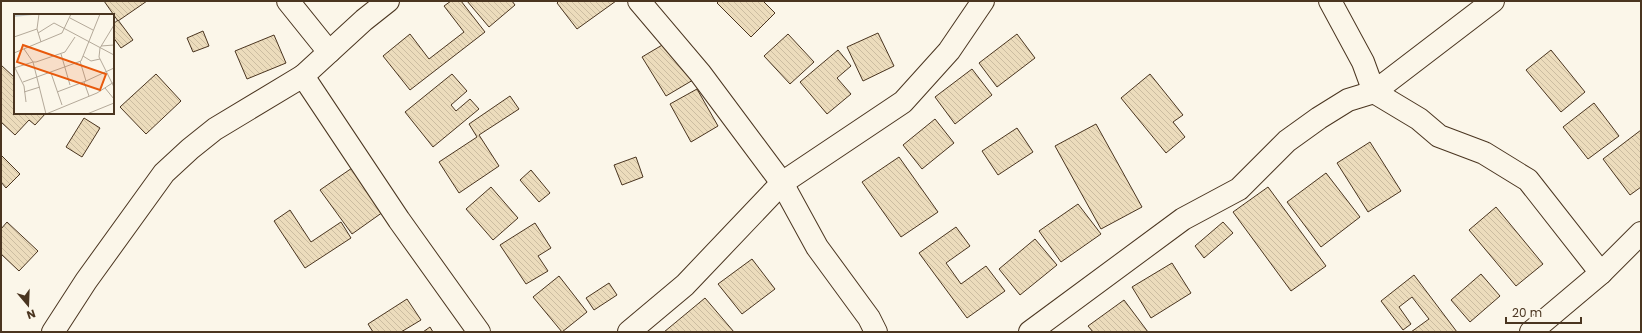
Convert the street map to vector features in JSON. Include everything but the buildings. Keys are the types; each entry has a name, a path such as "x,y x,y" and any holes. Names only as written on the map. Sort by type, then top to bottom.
{"street":[{"path":"288,1 329,52"},
{"path":"53,332 86,281 164,173 215,129 303,76 364,20 388,1"},
{"path":"639,1 700,73 782,183 817,247 869,318 876,332"},
{"path":"629,332 685,285 782,183 903,102 949,51 982,1"},
{"path":"1330,1 1363,62 1374,92 1419,119 1439,136 1484,154 1528,180 1601,273"},
{"path":"1030,332 1183,219 1239,189 1287,141 1319,118 1348,100 1374,92 1493,1"},
{"path":"303,76 399,220 479,332"},
{"path":"1531,332 1601,273 1641,233"}]}
